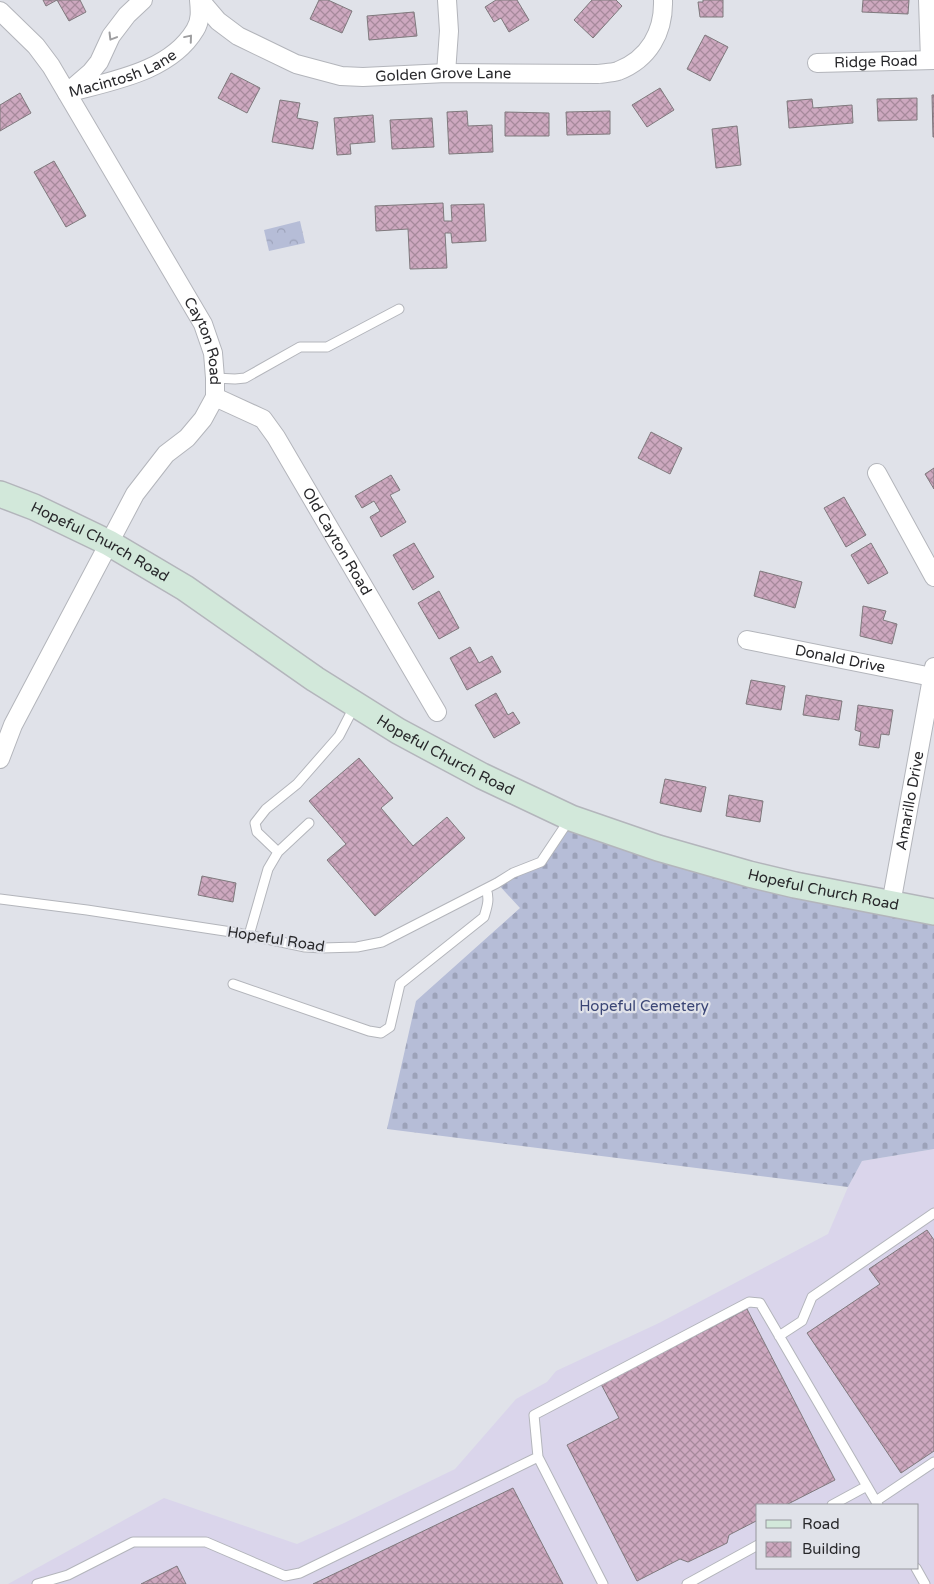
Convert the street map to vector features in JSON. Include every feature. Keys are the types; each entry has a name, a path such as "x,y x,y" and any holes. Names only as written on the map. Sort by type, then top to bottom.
{"main road":[{"name":"Hopeful Church Road","path":"0,494 34,507 109,543 185,588 355,705 447,758 571,818 658,848 795,886 934,912"}],"street":[{"name":"Macintosh Lane","path":"67,93 91,72 127,15 143,0"},
{"name":"Macintosh Lane","path":"67,93 143,71 163,61 182,45 196,29 200,16 200,0"},
{"name":"Golden Grove Lane","path":"200,0 218,21 238,36 296,64 341,76 363,77 446,73 598,74 617,72 637,60 657,38 663,15 663,0"},
{"path":"446,73 449,31 447,0"},
{"path":"928,0 932,60"},
{"name":"Cayton Road","path":"0,10 36,46 67,93 203,324 213,352 215,378 214,397 203,420 187,438 166,454 135,494 6,728 0,759"},
{"name":"Ridge Road","path":"817,63 932,60"},
{"name":"Old Cayton Road","path":"214,397 263,419 276,437 437,712"},
{"path":"877,473 934,577"},
{"name":"Donald Drive","path":"747,640 933,672"},
{"name":"Amarillo Drive","path":"892,904 933,672"}],"lane":[{"path":"215,378 245,378 300,348 328,347 399,309"},
{"path":"278,852 258,832 255,823 266,808 297,784 339,736 355,705"},
{"name":"Hopeful Road","path":"0,899 96,911 305,947 357,947 382,942 513,873 541,862 571,818"},
{"path":"249,936 268,869 278,852 309,823"},
{"path":"233,984 369,1031 381,1033 390,1027 400,984 484,917 489,895 486,888"},
{"path":"779,1336 802,1321 812,1297 934,1213"},
{"path":"602,1584 538,1457 534,1415 749,1302 760,1303 877,1503 934,1462"},
{"path":"38,1584 68,1575 133,1542 206,1542 285,1576 300,1573 538,1457"},
{"path":"834,1504 866,1486"},
{"path":"686,1584 756,1546"},
{"path":"917,1569 925,1584"}],"shaded area":[{"path":"934,1149 934,1584 8,1584 164,1498 297,1544 342,1524 455,1469 516,1399 547,1382 556,1371 659,1323 828,1234 848,1187 862,1161"}],"green space":[{"path":"300,221 305,243 269,251 264,230"},
{"name":"Hopeful Cemetery","path":"571,818 934,912 934,1149 862,1161 848,1187 387,1129 416,1001 520,908 497,883 541,862"}],"building":[{"path":"43,0 57,0 46,6"},
{"path":"57,0 80,0 86,12 69,21"},
{"path":"319,0 328,0 352,11 342,33 310,19"},
{"path":"496,0 517,0 529,20 509,32 501,18 494,22 485,7"},
{"path":"592,0 616,0 622,6 593,38 574,20"},
{"path":"703,0 723,0 723,17 700,17 698,2 703,2"},
{"path":"863,0 909,0 908,14 862,12"},
{"path":"414,12 417,36 369,40 367,16"},
{"path":"705,35 728,47 710,81 687,69"},
{"path":"231,73 260,88 247,113 218,98"},
{"path":"660,88 674,110 647,127 632,105"},
{"path":"20,93 31,113 0,131 0,105"},
{"path":"932,95 934,95 934,137 933,137"},
{"path":"917,98 917,120 878,121 877,99"},
{"path":"812,99 813,108 852,105 853,123 789,128 787,101"},
{"path":"280,100 300,103 297,118 318,122 313,149 272,142"},
{"path":"467,111 468,126 492,125 493,152 449,154 447,112"},
{"path":"610,111 610,134 567,135 566,112"},
{"path":"505,112 549,113 549,136 505,136"},
{"path":"373,115 375,142 350,144 351,154 337,155 334,118"},
{"path":"432,118 434,147 392,149 390,120"},
{"path":"737,126 741,165 716,168 712,129"},
{"path":"54,161 86,216 66,227 34,172"},
{"path":"443,203 444,221 452,221 451,205 484,204 486,241 452,243 451,233 445,233 447,268 410,269 408,229 376,231 375,206"},
{"path":"651,432 682,448 670,474 638,458"},
{"path":"934,468 934,489 925,474"},
{"path":"391,475 400,490 390,495 406,522 381,537 370,517 380,511 374,501 362,508 355,496"},
{"path":"844,497 866,535 846,547 824,508"},
{"path":"414,543 434,577 413,590 393,555"},
{"path":"871,543 888,573 868,584 851,555"},
{"path":"760,571 802,582 795,608 754,596"},
{"path":"439,591 459,628 439,639 418,603"},
{"path":"863,606 886,611 883,620 897,624 892,644 860,636"},
{"path":"470,647 479,663 492,656 501,672 467,690 450,658"},
{"path":"751,680 785,686 781,710 746,704"},
{"path":"496,693 508,715 513,712 520,723 494,738 475,705"},
{"path":"806,695 842,701 839,720 803,715"},
{"path":"858,705 893,710 889,735 881,734 879,748 859,745 861,732 855,730"},
{"path":"359,758 393,798 381,808 413,846 447,817 465,838 375,916 327,860 346,844 309,801"},
{"path":"665,779 706,787 701,812 660,803"},
{"path":"729,795 763,801 760,822 726,816"},
{"path":"202,876 236,883 233,902 198,895"},
{"path":"927,1230 934,1240 934,1451 901,1473 807,1333 880,1284 869,1269"},
{"path":"747,1309 835,1480 788,1504 756,1504 756,1521 729,1535 727,1543 688,1562 680,1559 637,1581 567,1445 619,1418 601,1384"},
{"path":"513,1488 563,1584 313,1584"},
{"path":"177,1566 186,1584 141,1584"}]}
